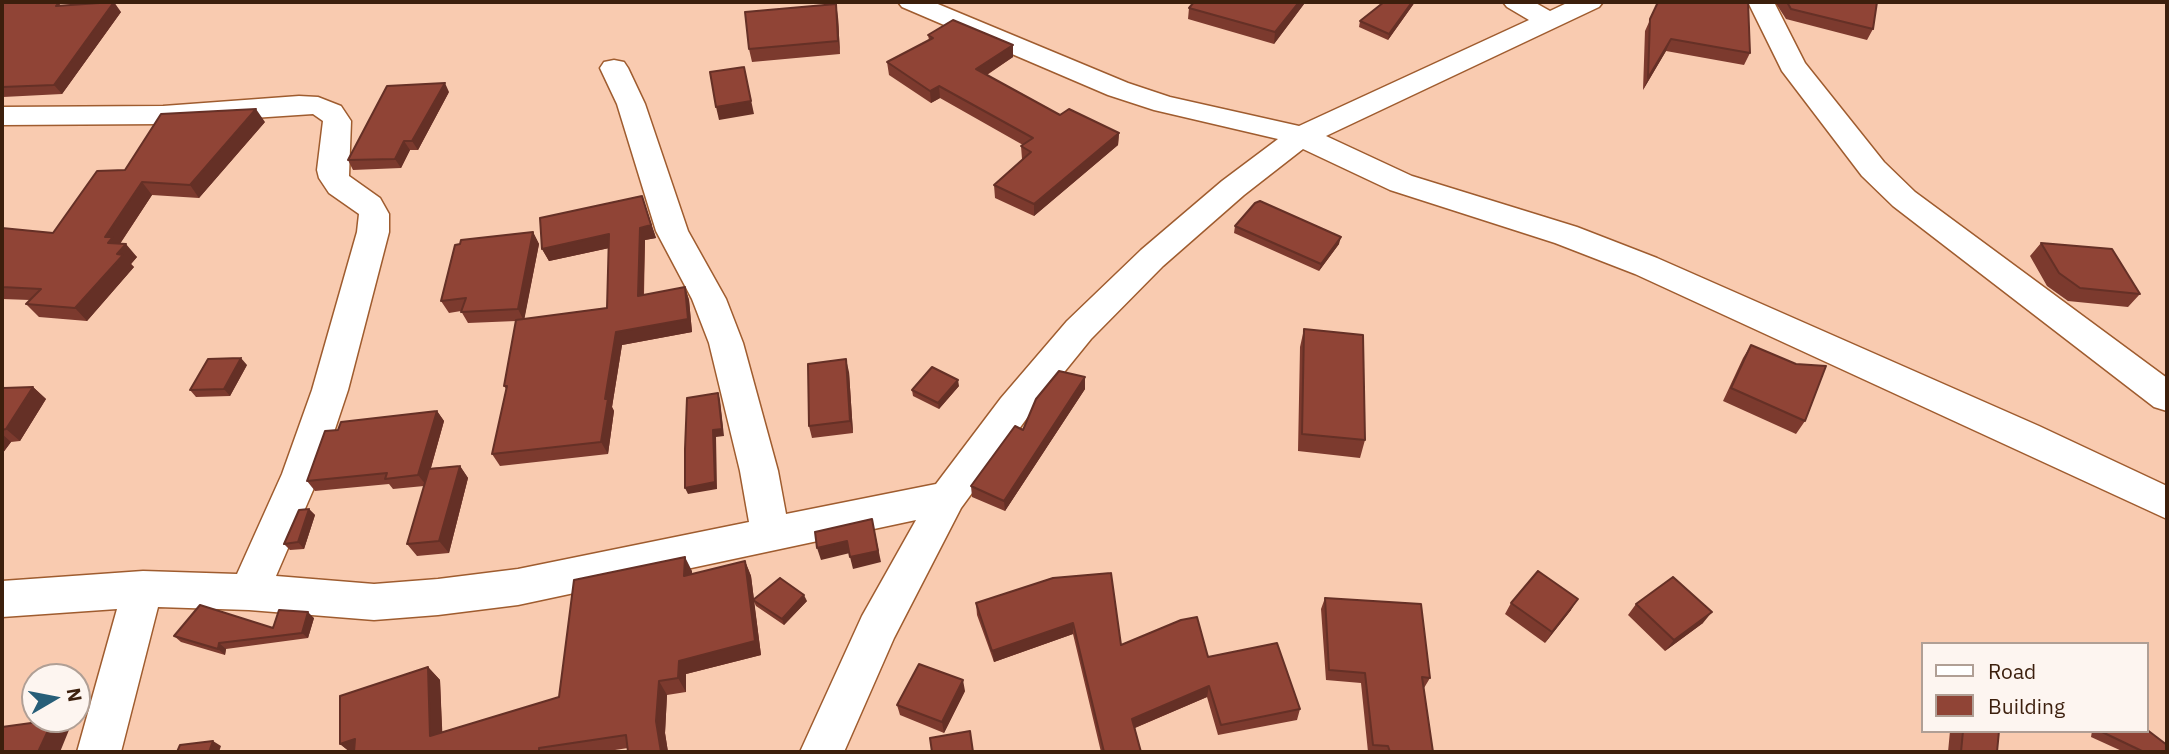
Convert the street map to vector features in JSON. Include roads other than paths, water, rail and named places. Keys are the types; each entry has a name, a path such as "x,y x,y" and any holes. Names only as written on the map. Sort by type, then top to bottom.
{"street":[{"path":"911,2 1141,97 1301,136 1401,183 1566,234 1646,266 2026,436 2167,503"},
{"path":"1516,2 1547,20"},
{"path":"822,752 877,629 948,497 1014,408 1079,330 1152,258 1233,188 1301,136 1381,102 1547,20 1590,2"},
{"path":"1761,2 1792,65 1872,169 1904,199 1957,241 2167,397"},
{"path":"614,68 631,104 672,231 709,299 726,343 759,471 770,533"},
{"path":"2,116 163,114 299,105 318,106 331,112 337,121 332,170 334,178 340,186 369,205 374,214 373,232 330,390 301,474 249,592"},
{"path":"2,599 143,589 249,592 374,602 438,597 518,587 948,497"},
{"path":"99,752 143,589"}]}
